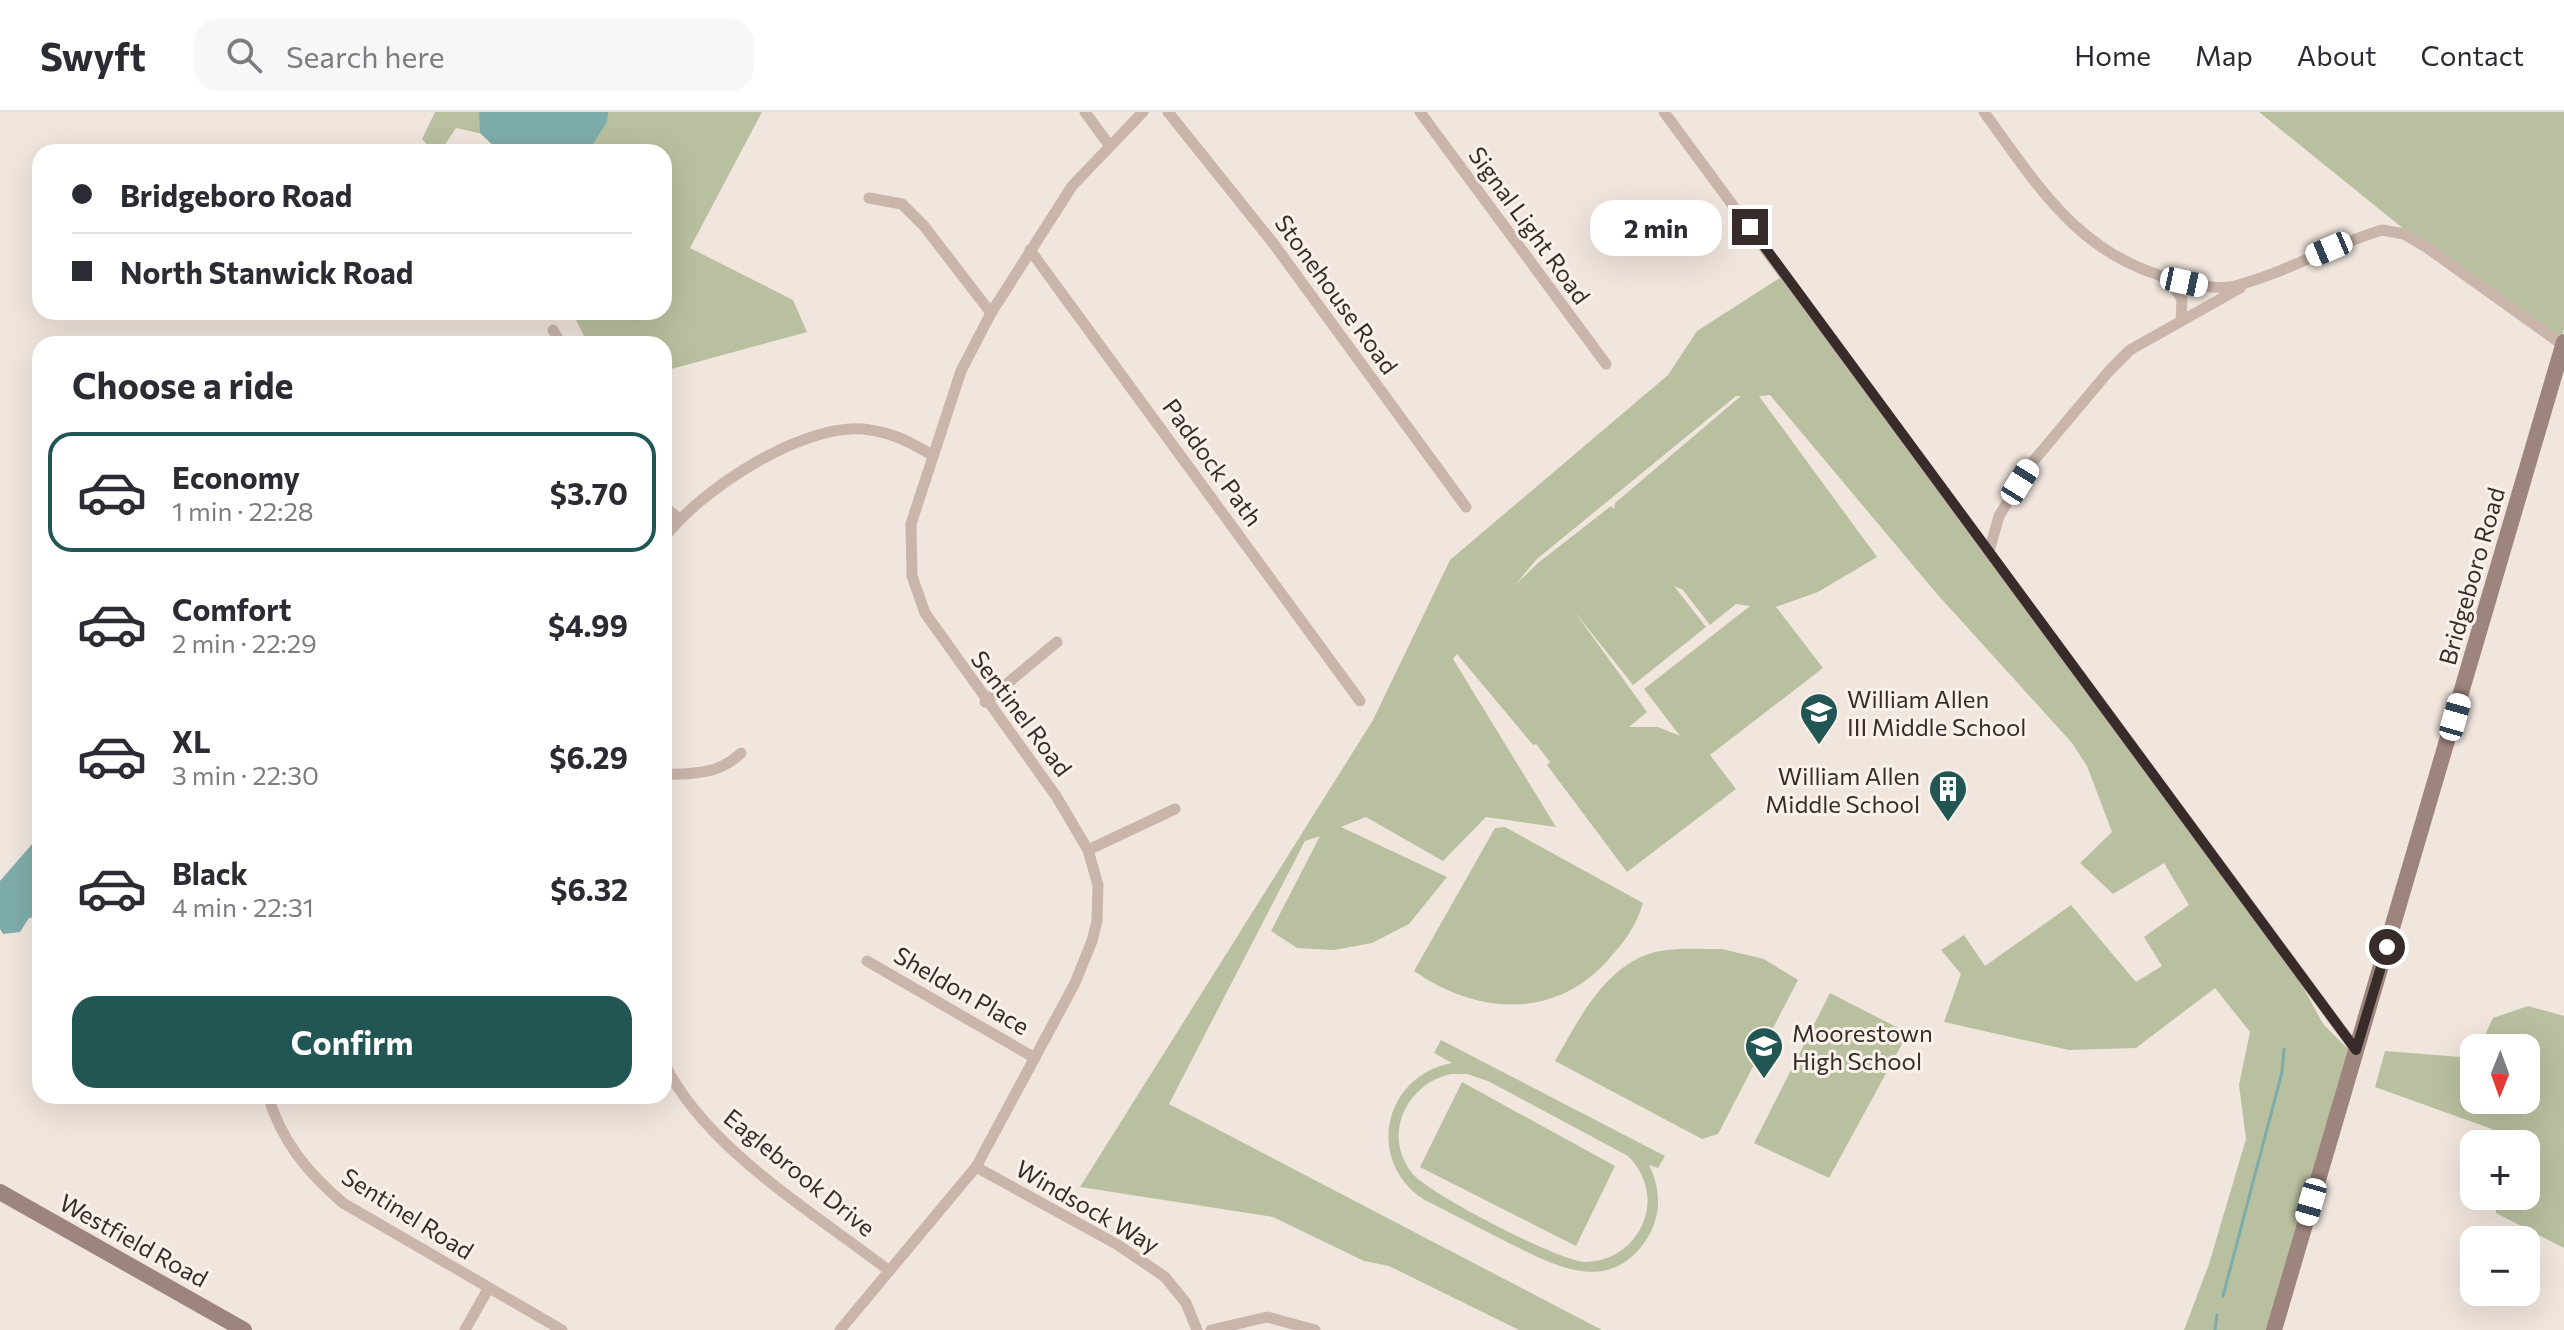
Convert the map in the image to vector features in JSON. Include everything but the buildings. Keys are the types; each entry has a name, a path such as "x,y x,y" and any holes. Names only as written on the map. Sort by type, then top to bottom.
{"main road":[{"name":"Bridgeboro Road","path":"2274,1330 2564,343"},
{"name":"Westfield Road","path":"0,1192 244,1330"}],"street":[{"path":"1085,112 1109,145"},
{"name":"Sentinel Road","path":"840,1330 976,1167 1075,983 1092,941 1098,885 1088,850 1056,796 935,632 912,576 911,524 961,371 991,313 1072,186 1143,112"},
{"name":"Stonehouse Road","path":"1168,112 1263,231 1466,507"},
{"name":"Signal Light Road","path":"1420,112 1606,364"},
{"path":"1664,112 2356,1050"},
{"path":"1984,112 2045,196 2098,248 2126,265 2167,278 2231,288 2382,230 2404,234 2426,247 2564,343"},
{"path":"869,198 902,204 924,226 991,313"},
{"name":"Paddock Path","path":"1030,250 1360,701"},
{"path":"2167,278 2182,299 2181,321"},
{"path":"1988,555 1999,516 2057,430 2130,350 2255,280"},
{"path":"553,330 556,336"},
{"path":"672,527 678,518 736,472 815,438 851,429 869,429 906,440 932,455"},
{"path":"672,513 678,518"},
{"path":"985,702 1057,642"},
{"path":"672,775 711,773 729,765 741,753"},
{"path":"1088,850 1175,809"},
{"name":"Sheldon Place","path":"867,961 1035,1058"},
{"name":"Eaglebrook Drive","path":"672,1075 701,1119 752,1165 888,1270"},
{"name":"Sentinel Road","path":"270,1104 277,1126 315,1180 343,1203 562,1330"},
{"name":"Windsock Way","path":"976,1167 1118,1245 1165,1277 1186,1303 1197,1330"},
{"path":"465,1330 488,1289"},
{"path":"1211,1330 1267,1317 1315,1330"}],"green space":[{"path":"435,112 762,112 690,248 793,300 807,332 672,369 672,336 584,336 576,320 672,320 672,144 505,144 492,136 456,128 445,144 426,144 422,139"},
{"path":"2259,112 2564,112 2564,329 2559,347 2426,247"},
{"path":"1781,277 2277,939 2323,1024 2350,1051 2266,1330 2184,1330 2209,1264 2246,1139 2239,1085 2250,1032 2215,988 2136,1048 2069,1050 1944,1022 1961,974 1941,950 1964,935 1985,966 2071,905 2136,982 2162,966 2144,937 2189,905 2164,863 2113,894 2080,863 2112,832 2087,766 2072,743 1937,594 1770,395 1759,396 1877,557 1818,592 1776,607 1823,668 1710,755 1736,789 1627,872 1547,765 1550,762 1536,744 1533,745 1457,654 1453,659 1556,827 1486,817 1443,861 1366,817 1341,827 1447,877 1409,924 1372,943 1334,950 1297,948 1271,931 1320,836 1305,841 1169,1104 1602,1330 1519,1330 1389,1266 1364,1261 1273,1217 1080,1187 1373,720 1450,560 1668,375 1697,331","holes":["1736,396 1741,396 1615,503 1614,509 1611,506 1515,585 1537,559","1674,586 1683,590 1710,625 1736,604 1750,606 1644,689 1680,736 1658,727 1629,727 1647,712 1574,611 1633,685 1706,627"]},
{"path":"1505,827 1643,903 1629,934 1587,980 1564,994 1539,1002 1488,1002 1463,996 1414,971 1495,828"},
{"path":"1722,949 1764,959 1798,980 1718,1134 1702,1139 1555,1061 1598,992 1628,964 1666,950"},
{"path":"1830,993 1908,1033 1829,1178 1754,1143"},
{"path":"2528,1006 2564,1016 2564,1248 2540,1236 2540,1226 2521,1226 2496,1213 2496,1210 2540,1210 2540,1130 2492,1130 2375,1087 2385,1051 2460,1057 2460,1114 2540,1114 2540,1034 2486,1034 2493,1018"},
{"path":"1441,1040 1665,1156 1658,1168 1649,1165 1658,1193 1655,1222 1646,1240 1630,1258 1613,1268 1594,1272 1556,1265 1423,1199 1405,1182 1393,1163 1389,1142 1390,1120 1398,1101 1411,1084 1429,1071 1452,1063 1434,1053","holes":["1451,1074 1467,1074 1488,1081 1628,1156 1643,1179 1647,1205 1639,1232 1627,1246 1603,1259 1585,1262 1571,1259 1467,1210 1412,1173 1399,1143 1403,1113 1422,1088 1435,1080"]},
{"path":"1462,1082 1615,1166 1576,1246 1420,1167"}],"water":[{"path":"479,112 608,112 607,122 593,144 492,144 480,133"},
{"path":"32,844 32,917 20,932 3,934 0,929 0,881"}],"waterway":[{"path":"2223,1296 2282,1072 2284,1049"},
{"path":"2215,1330 2217,1315"}],"place":[{"name":"William Allen III Middle School","path":"1819,746"},
{"name":"William Allen Middle School","path":"1948,823"},
{"name":"Moorestown High School","path":"1764,1080"}],"route":[{"path":"1750,227 1988,555 2356,1050 2387,947"}]}
